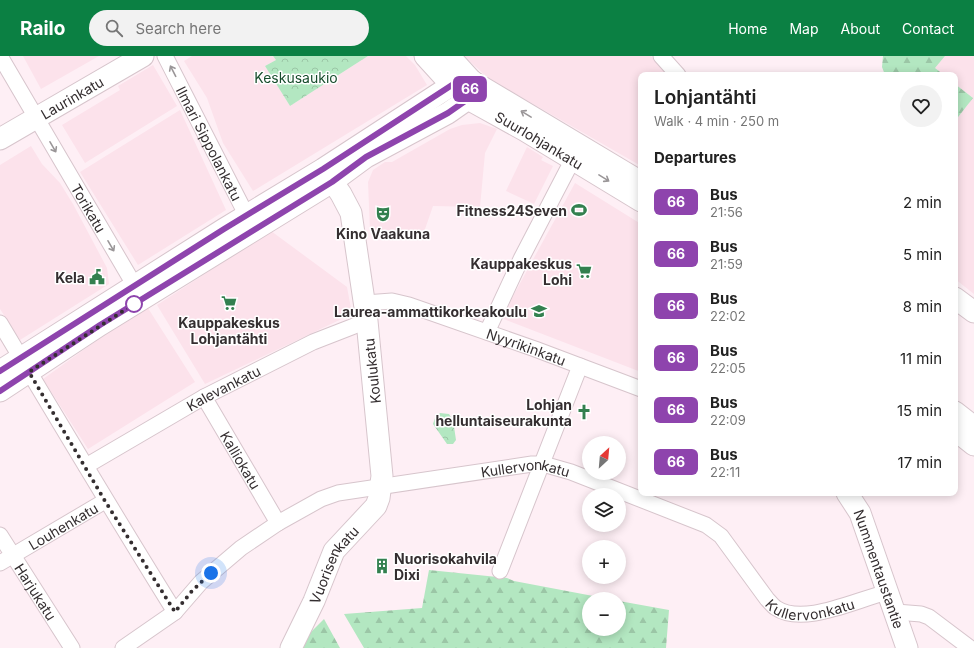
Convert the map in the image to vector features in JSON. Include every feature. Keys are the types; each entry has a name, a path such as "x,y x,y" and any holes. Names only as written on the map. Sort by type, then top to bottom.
{"main road":[{"name":"Laurinkatu","path":"0,140 143,56"},
{"name":"Suurlohjankatu","path":"425,56 464,88 638,199"},
{"name":"Suurlohjankatu","path":"449,56 464,88 638,180"},
{"path":"0,391 25,364 138,292 328,176 448,113 464,88"},
{"name":"Koulukatu","path":"328,176 351,213 366,312 382,487"},
{"path":"958,300 974,312"},
{"path":"0,371 25,364"},
{"path":"958,414 974,427"},
{"path":"958,432 974,445"},
{"name":"Vuorisenkatu","path":"291,648 314,601 334,551 371,513 379,498 382,487"},
{"name":"Nummentaustantie","path":"849,496 860,513 896,612 907,648"}],"street":[{"name":"Torikatu","path":"0,56 138,292"},
{"name":"Ilmari Sippolankatu","path":"165,56 250,223"},
{"path":"661,56 675,72"},
{"path":"490,325 573,159"},
{"name":"Nyyrikinkatu","path":"366,312 380,301 398,303 490,325 580,366 638,388"},
{"name":"Kalevankatu","path":"86,466 204,397 314,342 366,312"},
{"path":"0,323 86,466 105,501 175,612"},
{"path":"500,571 580,366"},
{"name":"Kalliokatu","path":"204,397 278,523"},
{"name":"Kullervonkatu","path":"123,648 175,612 201,582 235,552 278,523 321,499 338,493 543,464 571,472 698,521 714,530 767,599 776,608 783,611 793,614 811,614 889,592"},
{"name":"Louhenkatu","path":"6,559 105,501"},
{"name":"Harjukatu","path":"0,535 6,559 72,648"},
{"path":"896,612 921,614 929,617 970,648"}],"shaded area":[{"path":"23,56 99,56 41,89"},
{"path":"192,56 273,56 276,60 265,66 290,106 368,56 406,56 415,65 427,85 253,191 223,143 207,98 184,61"},
{"path":"464,56 651,56 665,72 638,72 638,164 488,78"},
{"path":"945,56 974,56 974,294 958,281 958,117 973,98 958,86 958,72 940,72 935,68"},
{"path":"153,65 177,106 85,163 62,125 120,90 118,86"},
{"path":"180,110 226,210 138,265 80,172"},
{"path":"480,123 497,129 485,153 480,207 433,206 424,232 397,230 370,231 368,182 373,170 385,162 392,162 450,129 462,125"},
{"path":"31,146 42,164 60,183 73,204 107,268 109,284 20,340 0,309 0,165"},
{"path":"527,147 543,157 541,160 553,166 534,204 506,191"},
{"name":"Kauppakeskus Lohi","path":"575,183 638,222 638,371 501,318"},
{"name":"Kauppakeskus Lohjantähti","path":"271,231 347,287 352,314 205,384 157,305"},
{"path":"146,305 195,382 88,449 43,379"}],"green space":[{"name":"Keskusaukio","path":"273,56 368,56 290,106 265,66 276,60"},
{"path":"883,56 945,56 935,68 940,72 884,72 882,67"},
{"path":"958,86 973,98 958,117"},
{"path":"440,413 449,414 453,420 456,440 453,444 447,444 433,424 435,418"},
{"path":"429,570 507,578 514,581 582,594 582,636 626,636 626,602 669,610 666,648 364,648 344,614 422,608"},
{"path":"324,619 340,648 299,648 303,640"}],"bus line":[{"name":"66","path":"0,371 134,285 323,169 452,85 472,81 468,99 448,113 366,157 332,182 100,325 0,391"}],"place":[{"name":"Fitness24Seven","path":"579,210"},
{"name":"Kino Vaakuna","path":"383,214"},
{"name":"Kauppakeskus Lohi","path":"584,271"},
{"name":"Kela","path":"97,277"},
{"name":"Kauppakeskus Lohjantähti","path":"229,303"},
{"name":"Laurea-ammattikorkeakoulu","path":"539,311"},
{"name":"Lohjan helluntaiseurakunta","path":"584,412"},
{"name":"Nuorisokahvila Dixi","path":"382,566"}],"route":[{"path":"134,304 29,372 38,384 105,501 175,612 192,591 211,573"}]}
